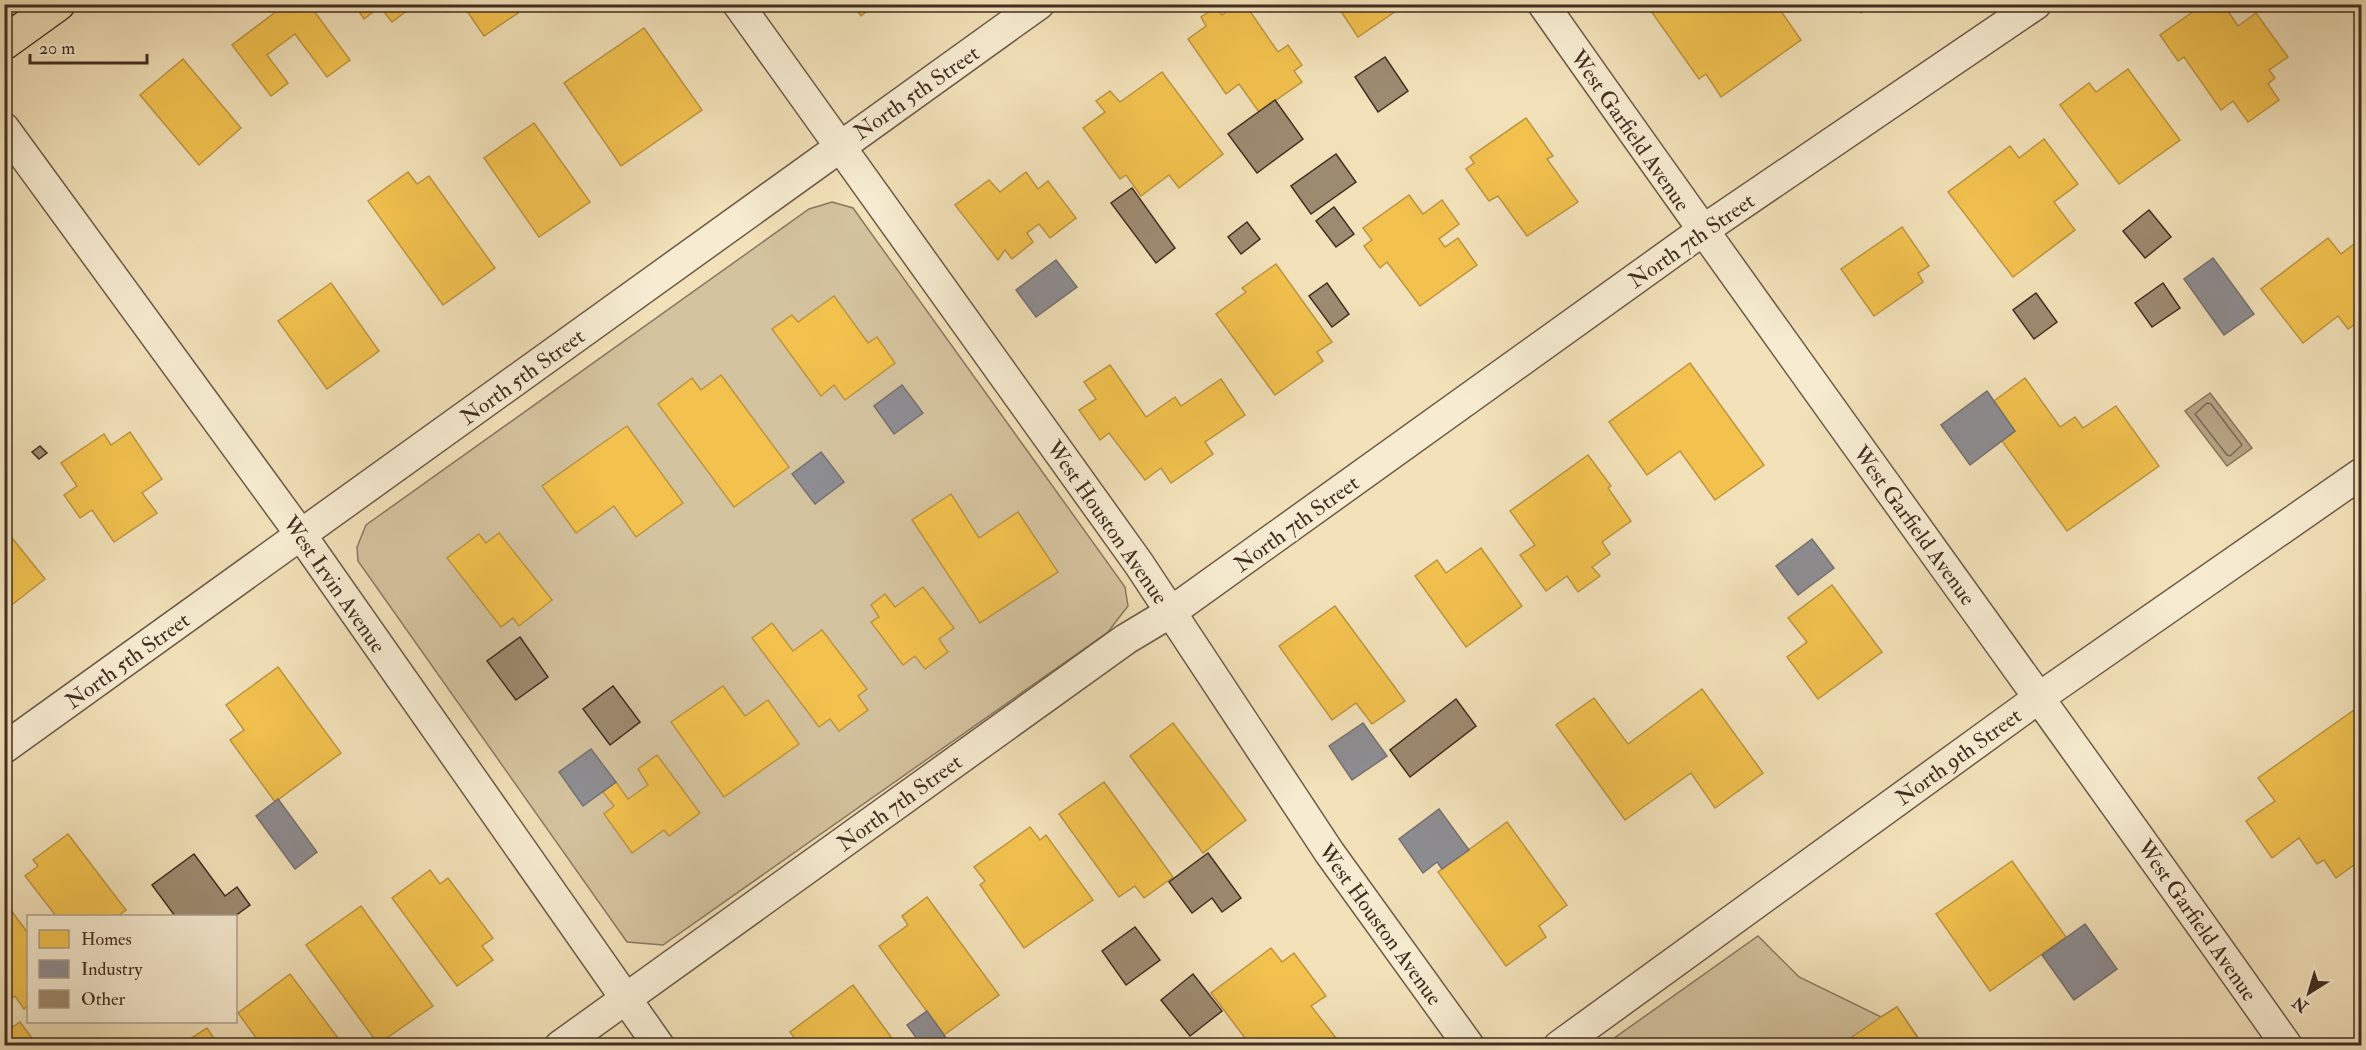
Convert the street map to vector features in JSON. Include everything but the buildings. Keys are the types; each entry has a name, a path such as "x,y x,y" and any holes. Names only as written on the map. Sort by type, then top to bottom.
{"main road":[{"path":"4,43 58,4"}],"street":[{"name":"West Houston Avenue","path":"738,4 841,145 1171,612 1329,852 1469,1046"},
{"name":"North 5th Street","path":"4,748 1039,4"},
{"name":"West Garfield Avenue","path":"1543,4 1702,231 2040,697 2287,1046"},
{"name":"North 7th Street","path":"560,1046 1126,639 1171,612 1702,231 2036,4"},
{"name":"West Irvin Avenue","path":"4,128 301,535 659,1046"},
{"name":"North 9th Street","path":"1559,1046 2040,697 2361,473"}],"shaded area":[{"path":"832,202 853,208 1125,587 1128,606 1108,632 663,945 627,942 358,561 357,547 366,525 809,209"},
{"path":"1758,936 1799,977 1881,1017 1897,1007 1923,1045 1603,1046"}],"water":[{"path":"2210,393 2252,448 2227,466 2185,411"}]}
